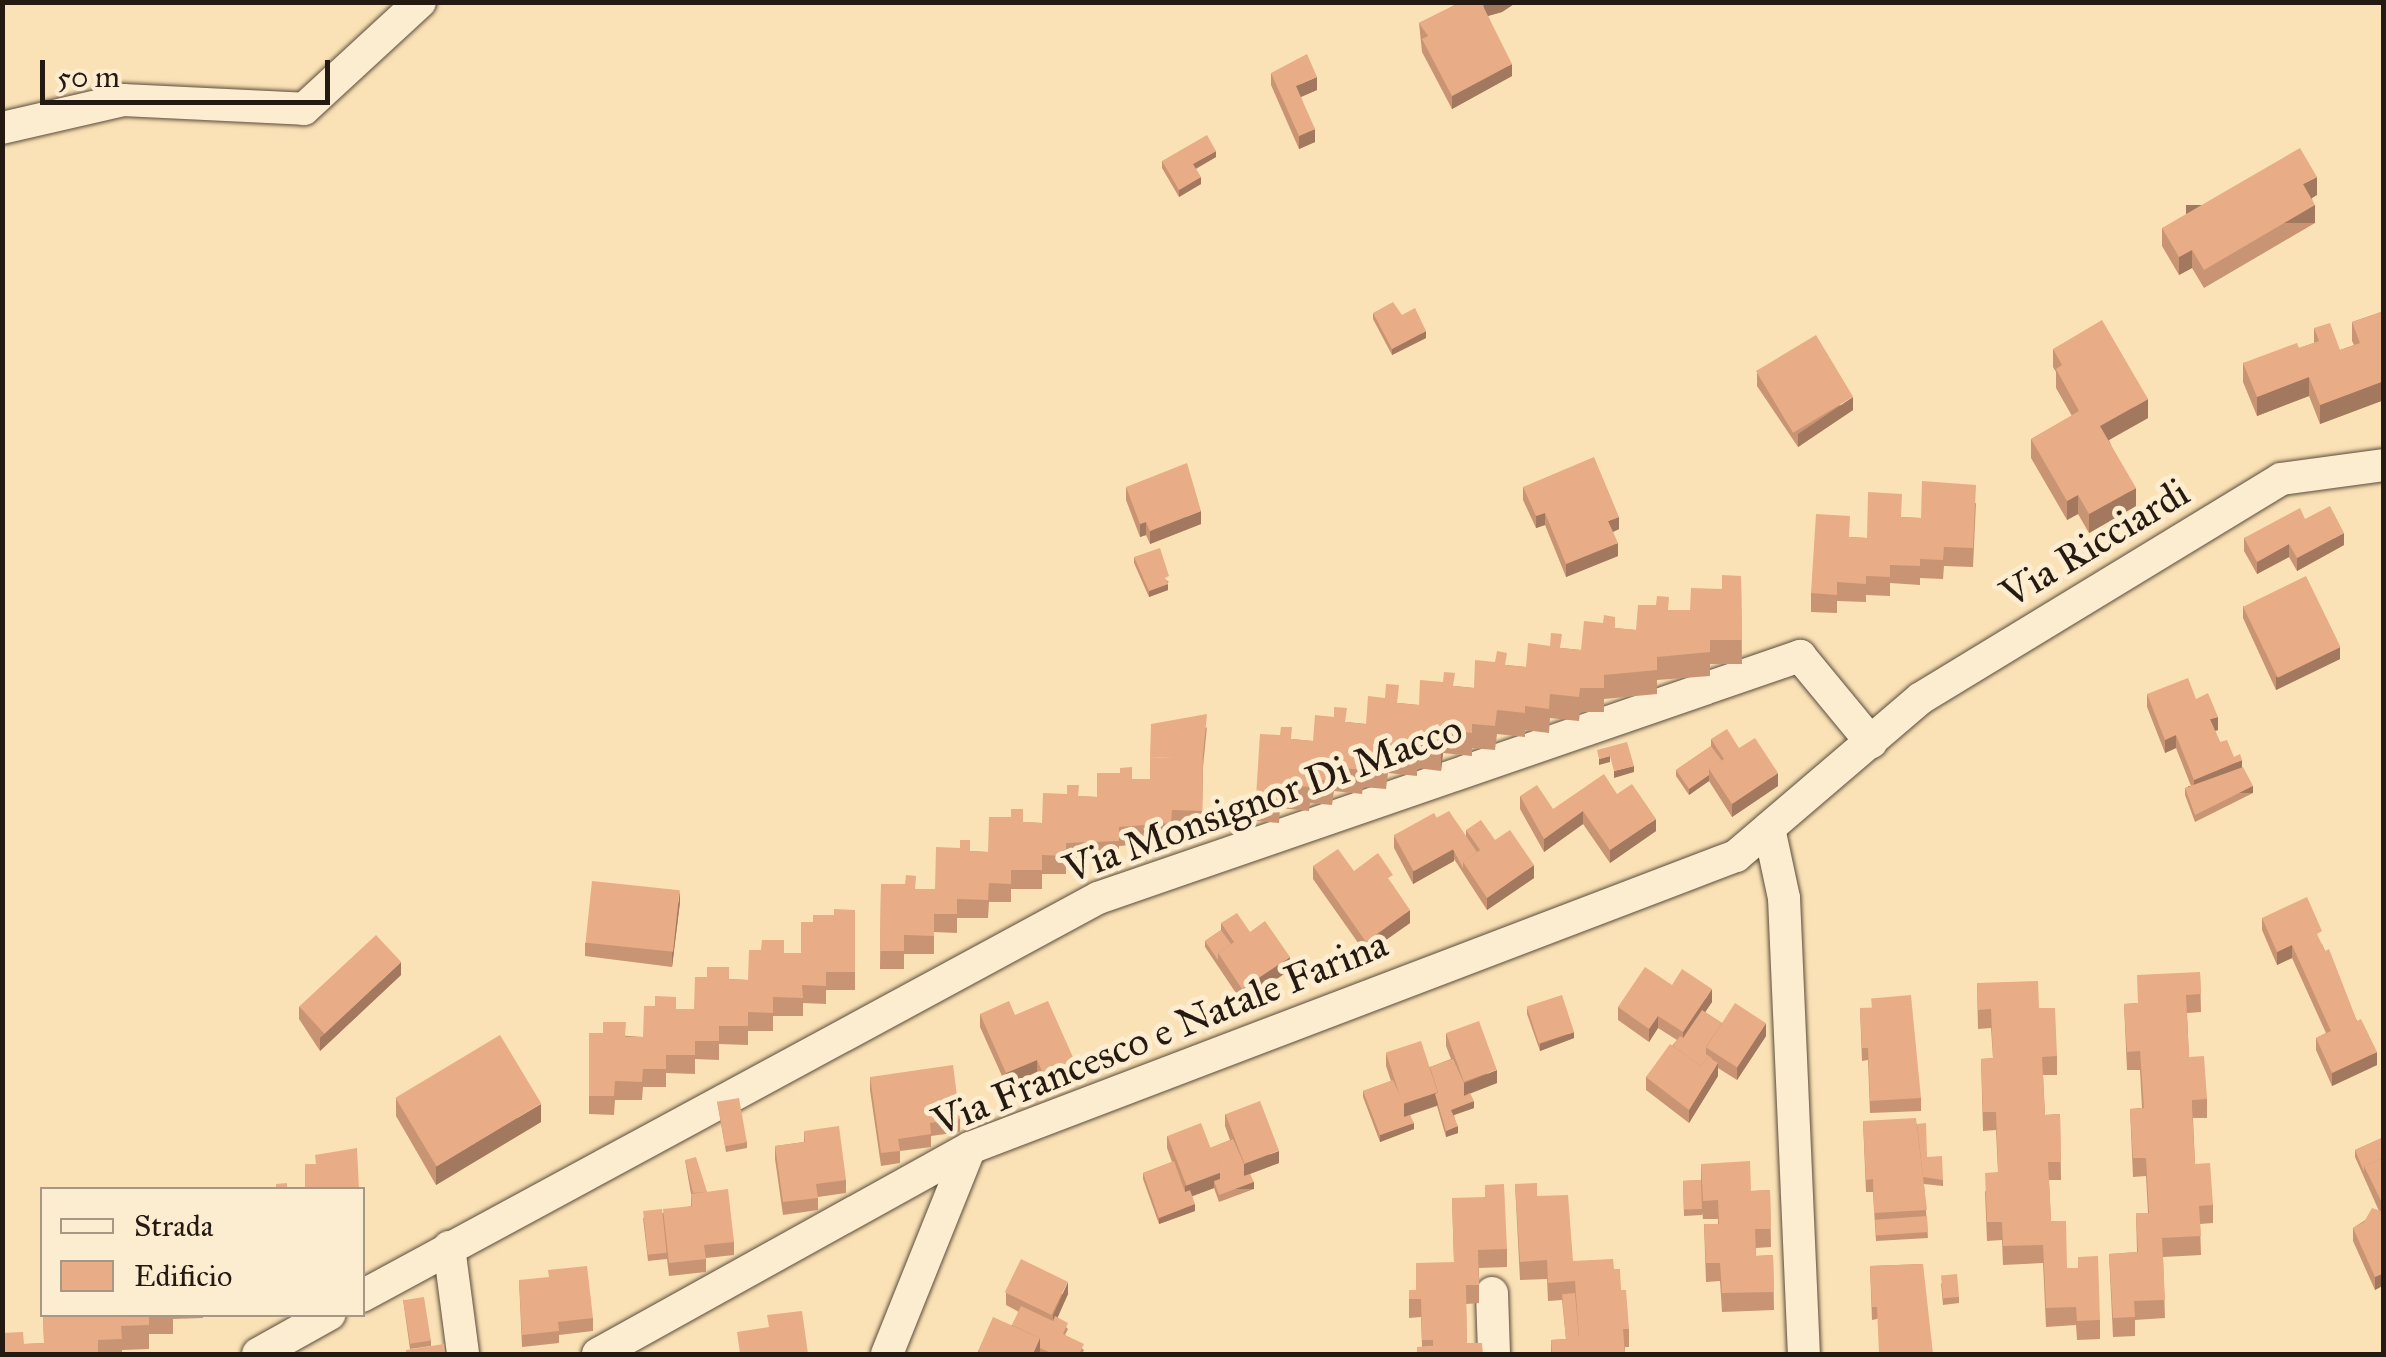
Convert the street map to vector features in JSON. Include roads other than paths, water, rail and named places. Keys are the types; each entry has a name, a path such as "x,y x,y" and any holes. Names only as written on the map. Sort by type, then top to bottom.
{"street":[{"path":"2,128 123,100 304,109 420,2"},
{"name":"Via Ricciardi","path":"1871,742 1921,698 2281,479 2384,464"},
{"name":"Via Monsignor Di Macco","path":"365,1294 1098,898 1800,656 1871,742"},
{"name":"Via Francesco e Natale Farina","path":"598,1354 970,1148 1736,856 1871,742"},
{"path":"1768,828 1784,898 1804,1354"},
{"path":"887,1354 970,1148"},
{"path":"450,1248 463,1354"},
{"path":"1492,1293 1494,1354"},
{"path":"258,1354 325,1317"}]}
